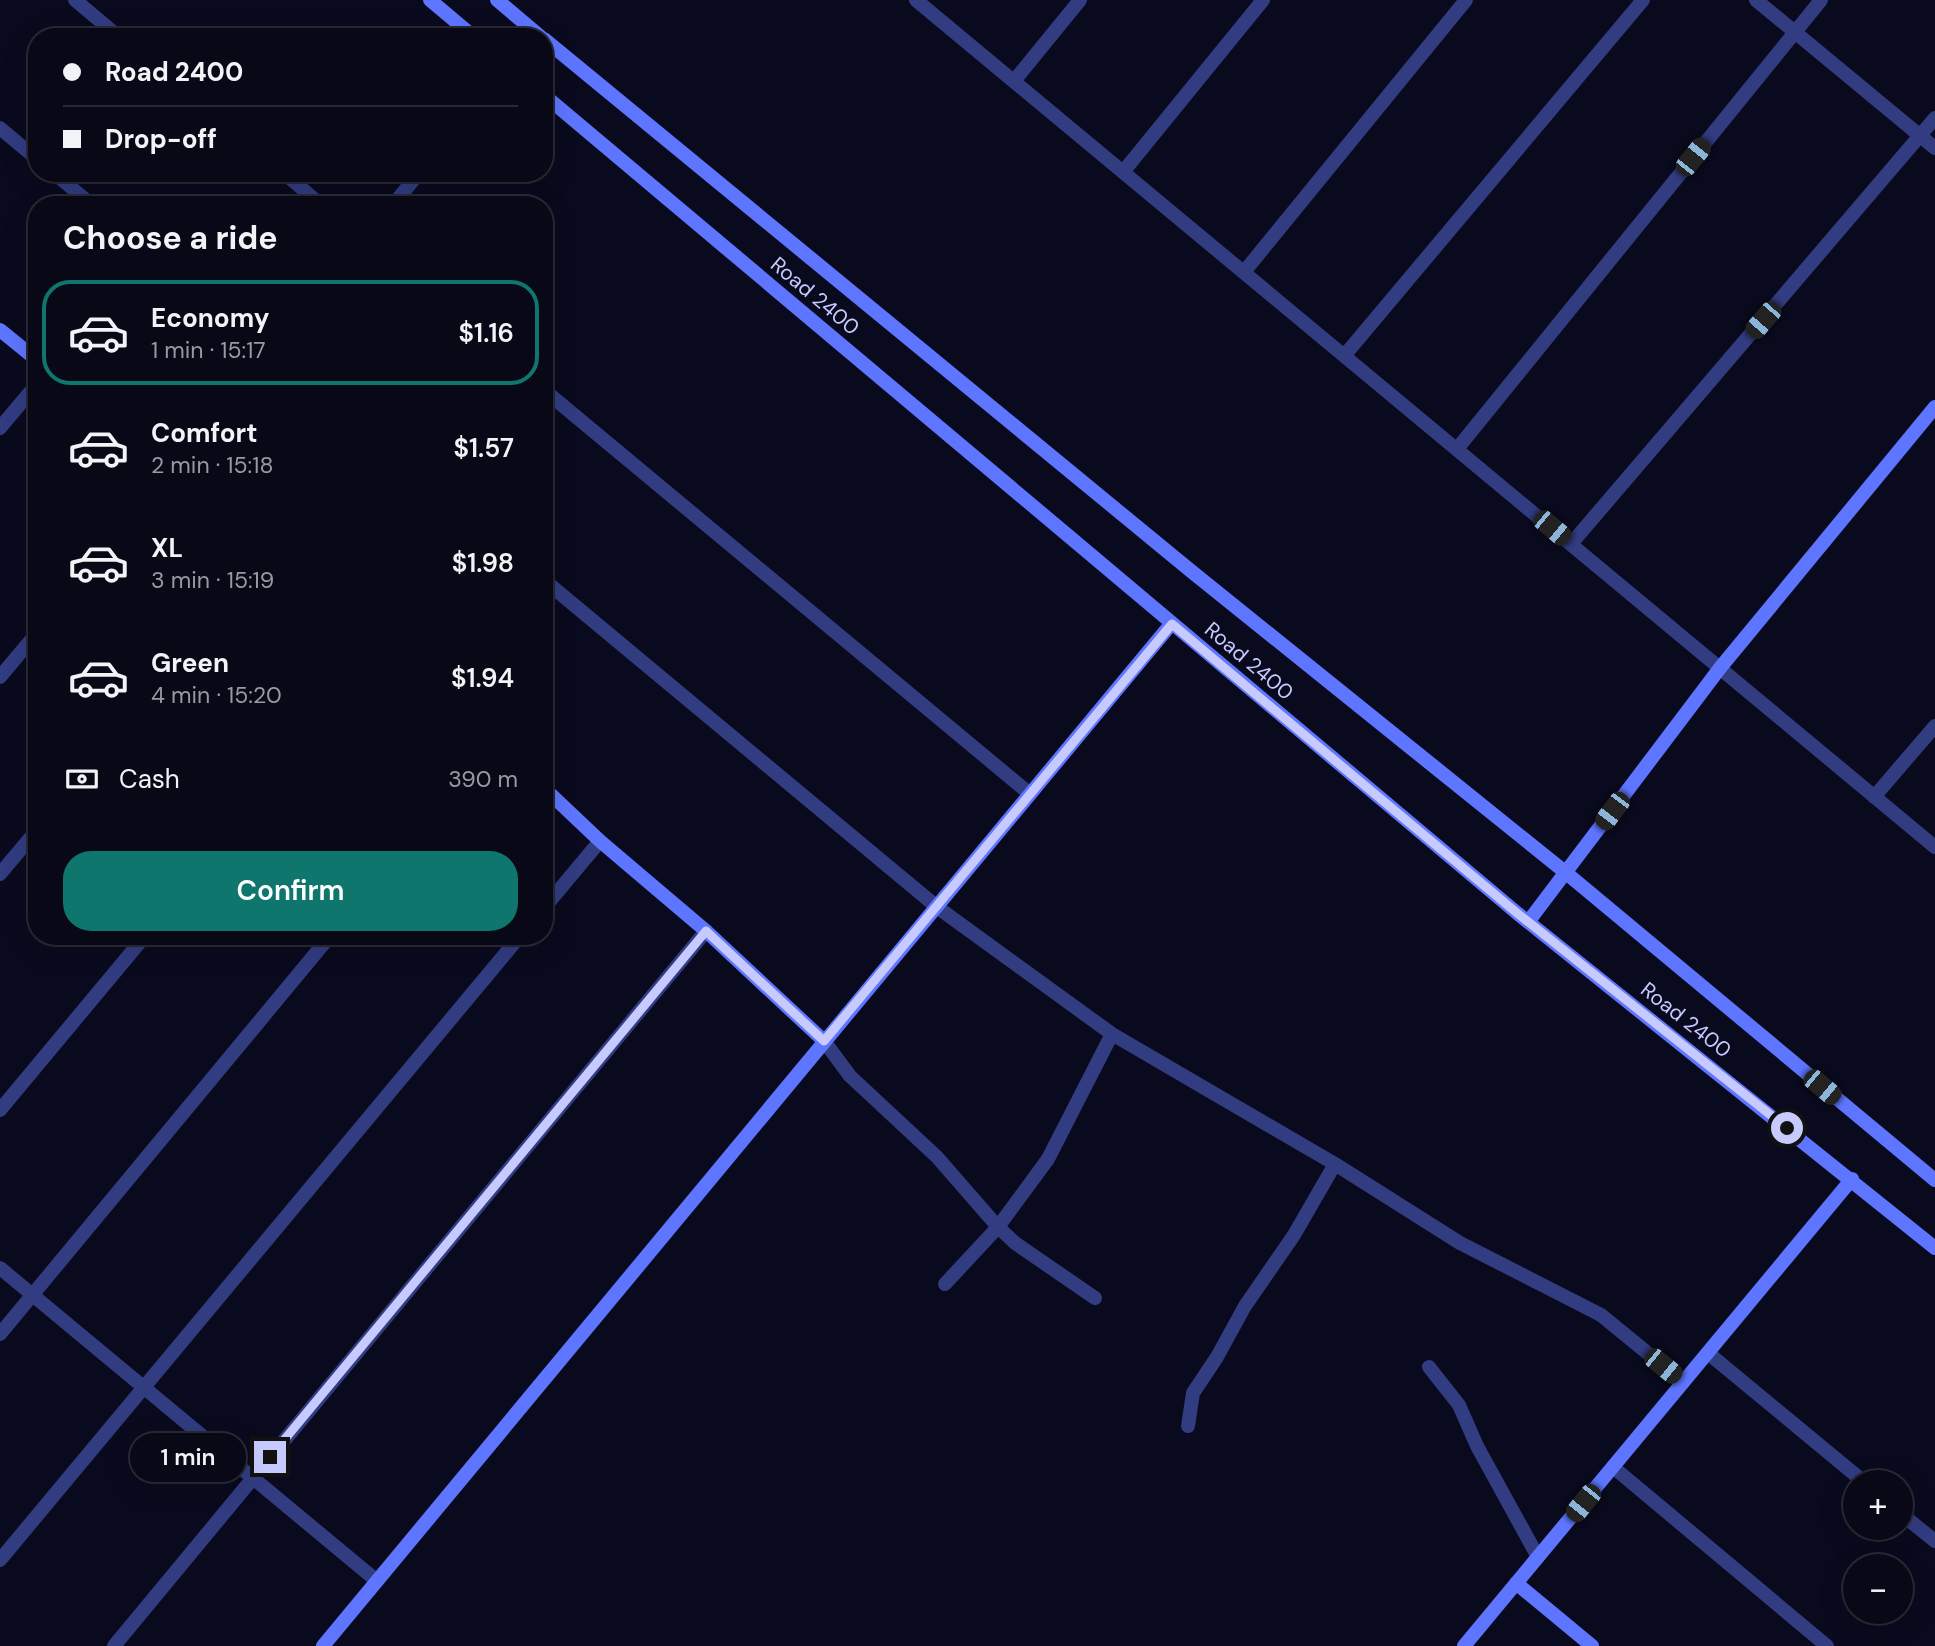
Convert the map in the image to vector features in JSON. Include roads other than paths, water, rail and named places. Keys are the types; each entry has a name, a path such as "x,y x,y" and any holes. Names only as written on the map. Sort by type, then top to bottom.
{"main road":[{"path":"430,0 463,28"},
{"name":"Road 2400","path":"497,0 531,28"},
{"name":"Road 2400","path":"553,46 1191,571 1565,872 1935,1180"},
{"name":"Road 2400","path":"553,103 1528,922 1935,1248"},
{"path":"0,330 28,353"},
{"path":"1528,922 1720,668 1935,407"},
{"path":"323,1646 1172,624"},
{"path":"553,797 600,841 706,931 824,1041"},
{"path":"1464,1646 1852,1179"},
{"path":"1516,1583 1591,1646"}],"street":[{"path":"75,0 108,28"},
{"path":"916,0 1935,847"},
{"path":"1014,82 1080,0"},
{"path":"1123,172 1264,0"},
{"path":"1244,272 1466,0"},
{"path":"1344,356 1643,0"},
{"path":"1756,0 1935,148"},
{"path":"1457,449 1821,0"},
{"path":"1571,544 1935,118"},
{"path":"0,128 28,151"},
{"path":"65,182 81,196"},
{"path":"294,182 311,196"},
{"path":"400,196 412,182"},
{"path":"0,428 28,394"},
{"path":"553,397 1030,794"},
{"path":"553,587 937,907 1112,1034 1335,1164 1460,1243 1601,1315 1683,1382"},
{"path":"0,677 28,644"},
{"path":"1874,797 1935,726"},
{"path":"0,874 28,841"},
{"path":"553,897 600,841"},
{"path":"114,1646 706,931"},
{"path":"0,1110 138,945"},
{"path":"0,1334 323,945"},
{"path":"0,1560 512,945"},
{"path":"945,1284 998,1227 1048,1159 1112,1034"},
{"path":"824,1041 850,1076 937,1157 998,1227 1095,1298"},
{"path":"1188,1426 1193,1393 1245,1307 1294,1235 1335,1164"},
{"path":"0,1268 377,1581"},
{"path":"1708,1353 1849,1470"},
{"path":"1429,1367 1459,1405 1477,1446 1538,1557"},
{"path":"1613,1467 1828,1646"},
{"path":"1913,1523 1935,1541"}]}
